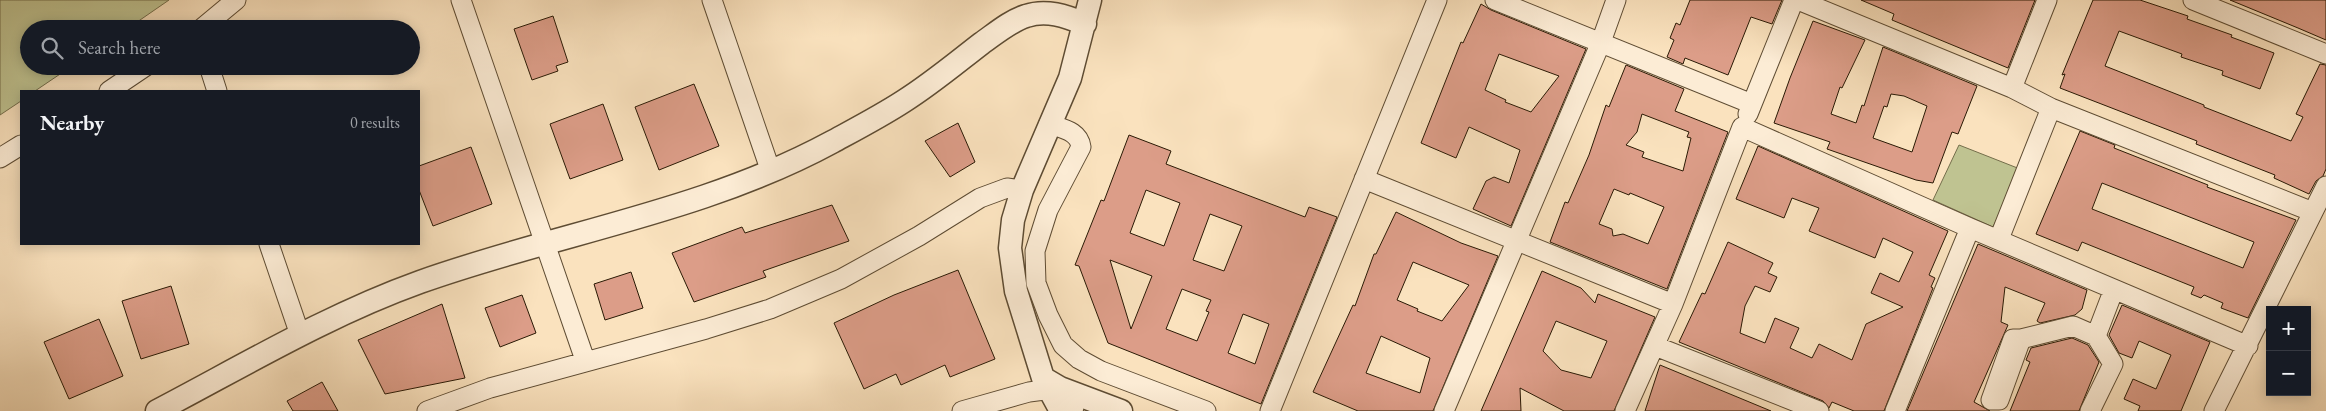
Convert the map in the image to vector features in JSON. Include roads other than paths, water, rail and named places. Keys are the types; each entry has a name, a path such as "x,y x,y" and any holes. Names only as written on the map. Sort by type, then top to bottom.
{"street":[{"path":"211,20 236,0"},
{"path":"461,0 585,360"},
{"path":"712,0 771,172"},
{"path":"1061,411 1060,392 1016,291 1010,248 1013,220 1022,190 1070,78 1090,0"},
{"path":"1270,411 1437,0"},
{"path":"1495,0 1752,104"},
{"path":"1444,411 1601,42 1616,0"},
{"path":"1625,411 1673,304 1794,0"},
{"path":"1798,0 2012,88 2051,108 2313,212"},
{"path":"2012,88 2047,0"},
{"path":"2193,0 2326,54"},
{"path":"158,411 300,335 417,283 477,263 710,196 771,172 830,143 903,102 997,33 1025,16 1050,13 1069,17 1085,24"},
{"path":"110,90 132,75"},
{"path":"212,75 218,90"},
{"path":"1999,239 2051,108"},
{"path":"1050,124 1074,133 1080,139 1081,147 1048,210 1036,250 1036,284 1048,315 1063,345 1079,360 1101,371 1206,411"},
{"path":"1742,127 1970,228 2248,346"},
{"path":"0,158 20,147"},
{"path":"1364,179 1673,304"},
{"path":"2214,411 2326,186"},
{"path":"427,411 490,388 585,360 706,329 770,309 841,279 919,236 980,198 1007,188 1022,190"},
{"path":"1895,411 1970,228"},
{"path":"269,245 300,335"},
{"path":"2096,336 2114,289"},
{"path":"2021,340 2073,326 2096,336 2113,364 2090,411"},
{"path":"1655,346 1819,411"},
{"path":"962,411 1029,392 1060,392 1110,409"}]}
